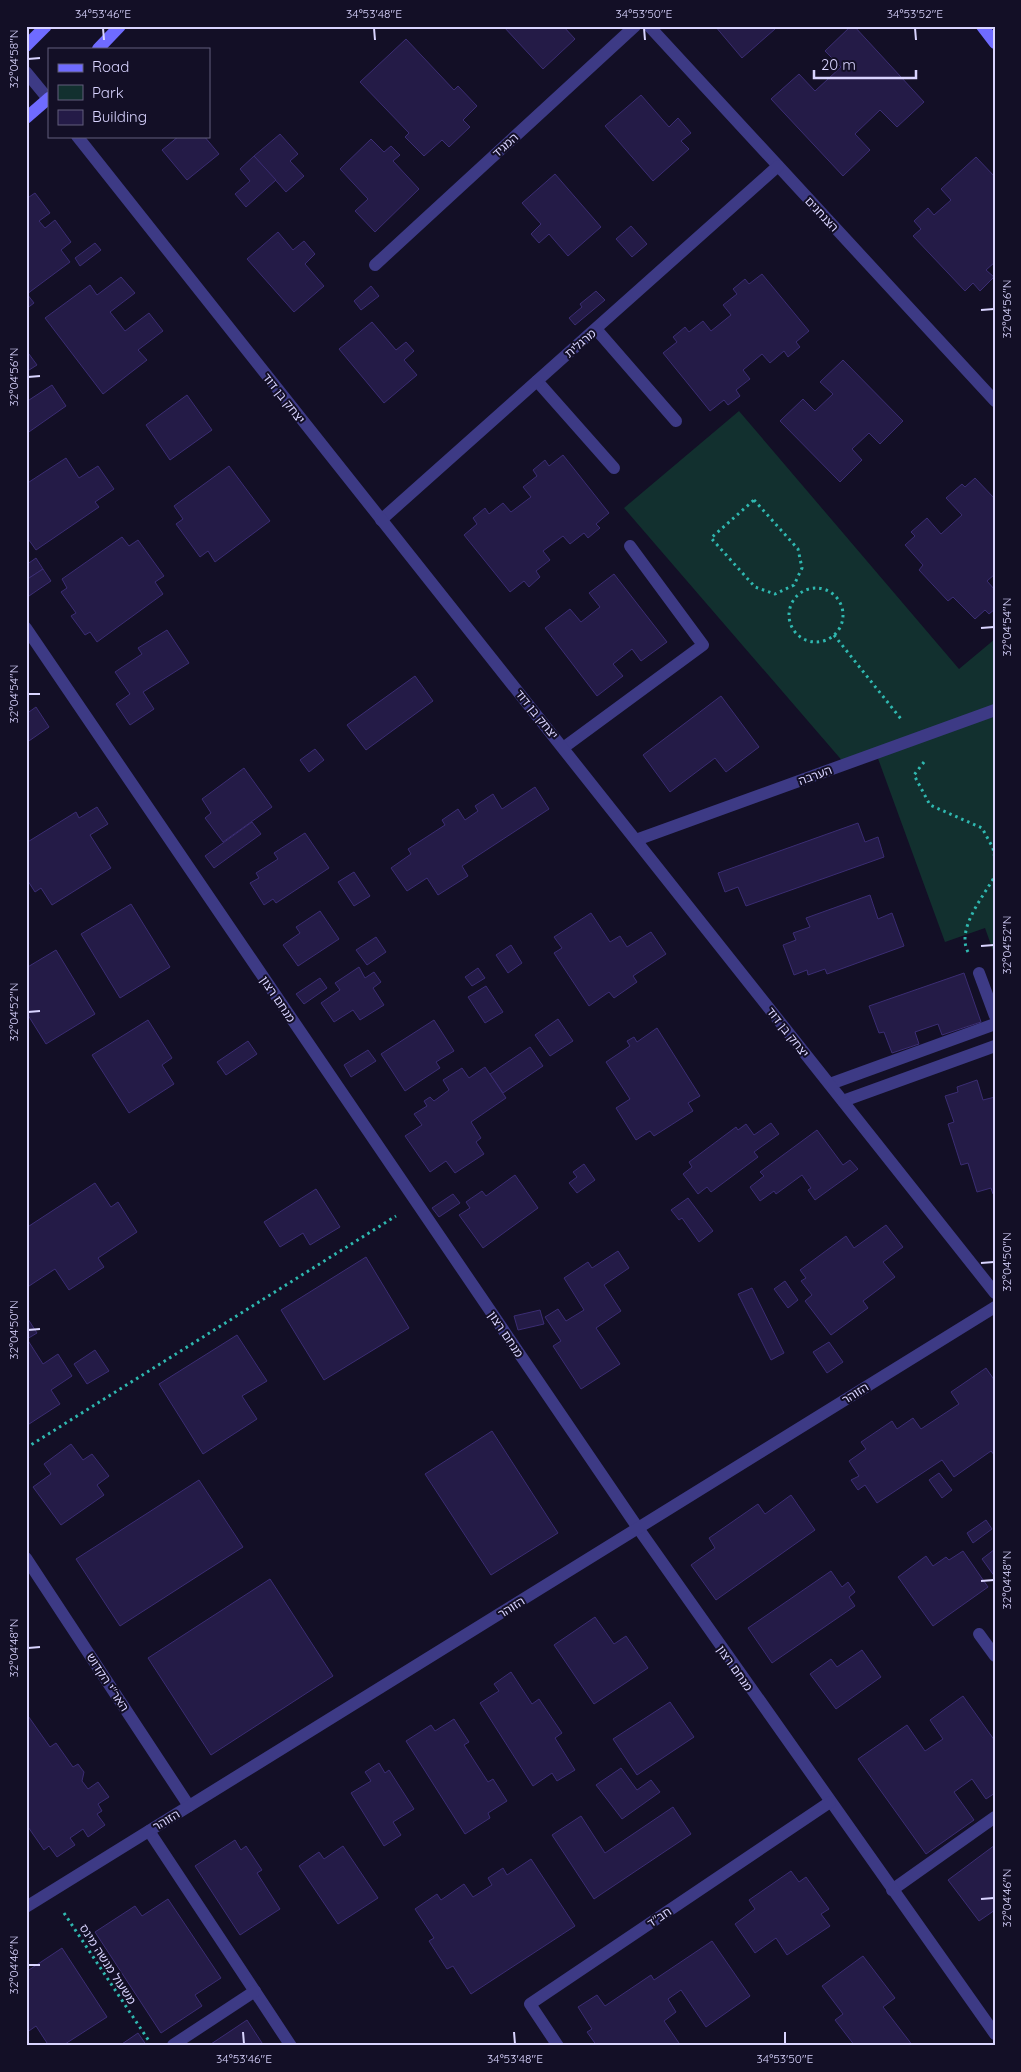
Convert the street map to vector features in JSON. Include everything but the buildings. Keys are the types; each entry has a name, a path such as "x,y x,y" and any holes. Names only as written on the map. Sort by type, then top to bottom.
{"main road":[{"path":"26,46 46,26"},
{"path":"99,48 120,26"},
{"path":"982,26 995,43"},
{"path":"26,118 48,99"}],"street":[{"name":"המגיד","path":"374,264 635,26"},
{"name":"הצנחנים","path":"649,26 995,401"},
{"path":"26,72 48,99"},
{"name":"יצחק בן דוד","path":"79,138 995,1293"},
{"name":"מרגלית","path":"381,520 778,166"},
{"path":"596,328 676,421"},
{"path":"536,381 614,468"},
{"path":"563,748 703,645 630,546"},
{"name":"מנחם רצון","path":"26,628 638,1528 995,2034"},
{"name":"הערבה","path":"636,840 995,710"},
{"path":"979,973 995,1016"},
{"path":"830,1084 995,1024"},
{"path":"843,1100 995,1046"},
{"name":"הזוהר","path":"26,1907 995,1306"},
{"name":"האר\"י הקדוש","path":"26,1558 189,1806"},
{"path":"979,1634 995,1656"},
{"name":"חב\"ד","path":"558,2046 530,2004 830,1802"},
{"path":"892,1890 995,1817"},
{"path":"149,1831 291,2046"},
{"path":"173,2045 255,1991"}],"path":[{"path":"754,500 798,550 802,568 794,585 775,594 754,587 711,538 754,500"},
{"path":"794,585 799,593"},
{"path":"808,589 826,589 840,601 843,610 843,620 840,628 834,635 826,640 809,641 801,638 795,632 789,616 793,600 799,593 808,589"},
{"path":"834,635 916,738"},
{"path":"925,760 914,775 930,805 982,828 993,848 995,859"},
{"path":"970,956 963,943 966,926 995,876"},
{"path":"26,1448 417,1204"},
{"name":"משעול מנשה מינס","path":"50,1892 152,2046"}],"green space":[{"path":"739,411 959,669 995,639 995,956 985,928 945,942 876,753 845,764 624,508"}]}
